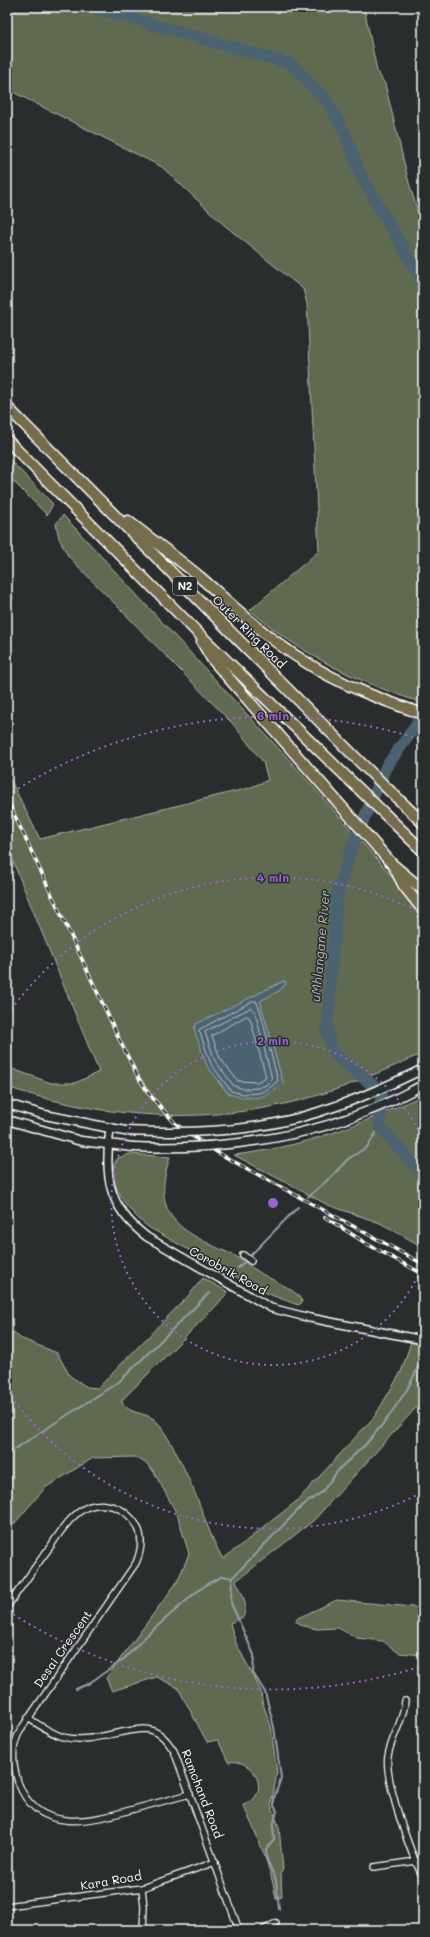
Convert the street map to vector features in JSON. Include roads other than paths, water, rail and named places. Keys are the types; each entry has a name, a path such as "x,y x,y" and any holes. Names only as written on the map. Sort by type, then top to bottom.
{"highway":[{"name":"Outer Ring Road","path":"7,407 420,821"},
{"name":"N2","path":"7,440 198,633 407,838 423,851"},
{"path":"93,494 198,576 285,649 331,677 390,703 423,714"},
{"path":"198,633 212,658 295,751 349,816 389,860 423,890"},
{"path":"389,860 404,886 423,910"}],"main road":[{"path":"7,1104 45,1115 125,1131 202,1132 255,1127 333,1108 423,1069"},
{"path":"7,1120 55,1134 108,1145 133,1147 200,1147 236,1145 273,1139 308,1130 368,1111 423,1085"}],"street":[{"name":"Corobrik Road","path":"110,1128 106,1168 113,1197 132,1225 147,1237 271,1308 304,1317 423,1340"},
{"path":"243,1255 251,1261"},
{"name":"Desai Crescent","path":"7,1607 63,1529 79,1511 93,1505 106,1504 121,1510 134,1521 140,1533 142,1542 136,1563 28,1718 15,1740 13,1759 14,1767 19,1784 27,1798 48,1815 72,1822 97,1820 190,1794"},
{"path":"405,1701 405,1712 389,1751 388,1763 392,1786 409,1848 423,1877"},
{"name":"Ramchand Road","path":"28,1718 53,1733 73,1739 87,1738 133,1729 156,1731 164,1737 174,1751 239,1930"},
{"path":"374,1867 385,1864 394,1865 423,1860"},
{"name":"Kara Road","path":"7,1906 142,1888 215,1862"},
{"path":"142,1888 144,1907 143,1930"},
{"path":"263,1930 276,1923"}],"water":[{"path":"284,981 286,982 282,988 260,1001 283,1083 270,1093 260,1097 243,1098 229,1094 207,1066 194,1029 196,1024"}],"waterway":[{"name":"uMhlangane River","path":"92,7 291,64 328,103 345,133 360,174 423,282"},
{"name":"uMhlangane River","path":"423,702 417,724 386,767 351,849 337,895 327,1031 333,1053 381,1092 380,1127 417,1168 423,1172"},
{"path":"308,1197 331,1177 348,1159 367,1147 380,1127"},
{"path":"238,1268 298,1207"},
{"path":"7,1454 120,1381 209,1293"},
{"path":"279,1909 276,1880 267,1860 266,1849 274,1840 273,1826 277,1811 274,1806 274,1798 281,1778 274,1727 265,1692 253,1673 254,1655 231,1603 232,1578 302,1506 322,1492 340,1468 366,1444 387,1419 408,1388 420,1363"},
{"path":"76,1689 88,1684 124,1659 146,1636 195,1593 209,1583 223,1576 232,1578"}],"railway":[{"path":"7,799 138,1077 149,1094 174,1122 189,1134 220,1154 423,1264"},
{"path":"325,1217 367,1244 423,1274"}]}
